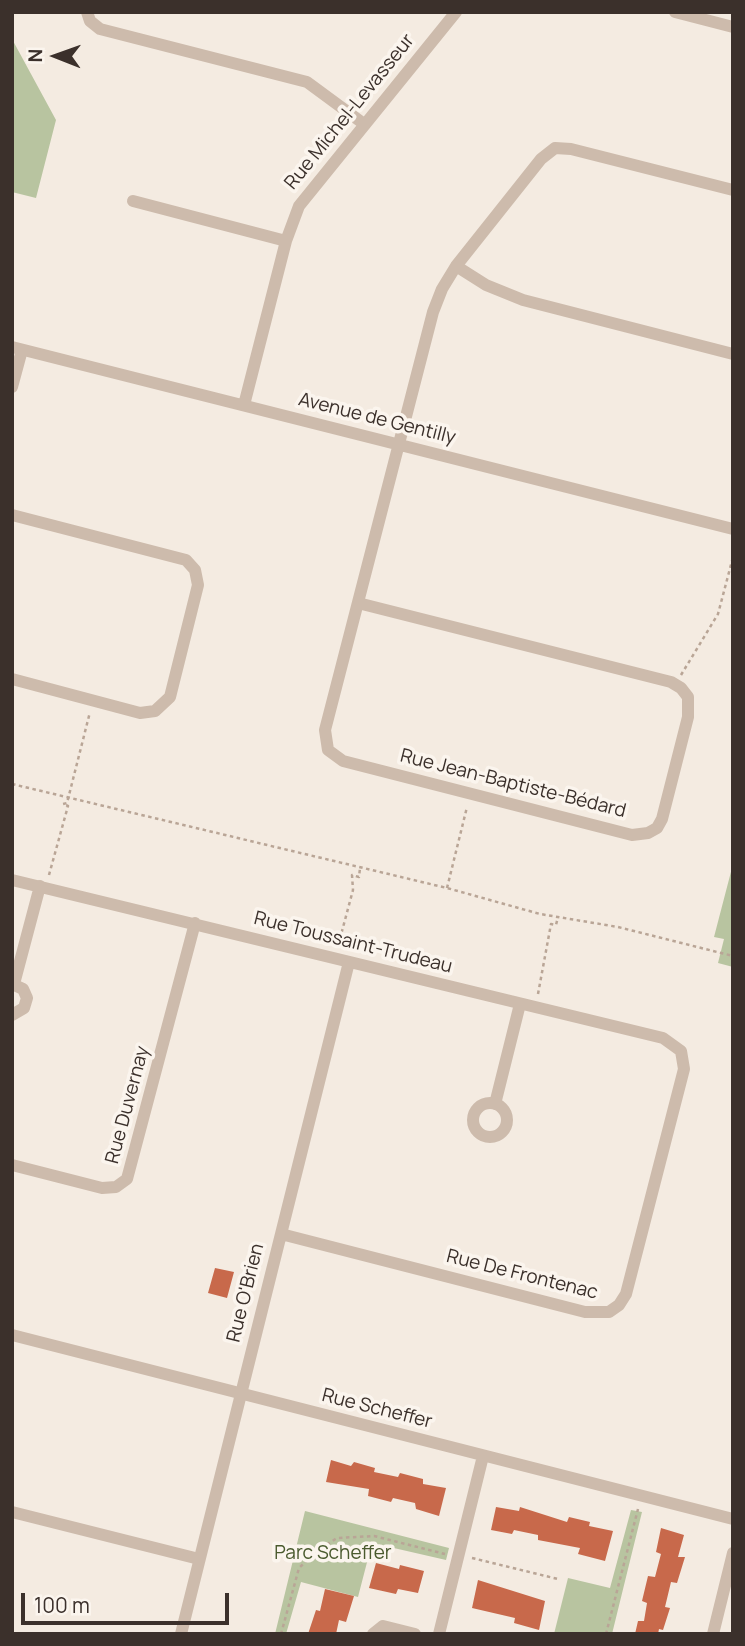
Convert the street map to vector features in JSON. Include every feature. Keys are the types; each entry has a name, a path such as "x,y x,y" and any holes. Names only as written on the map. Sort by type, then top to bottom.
{"street":[{"path":"88,12 90,21 100,29 307,82 364,124"},
{"name":"Rue Michel-Levasseur","path":"244,405 286,241 303,200 456,12"},
{"path":"675,12 733,27"},
{"path":"399,444 437,300 456,266 541,159 555,148 571,149 733,190"},
{"path":"133,201 286,241"},
{"path":"456,266 486,285 523,300 733,354"},
{"path":"12,387 17,348"},
{"name":"Avenue de Gentilly","path":"17,348 733,529"},
{"name":"Rue Jean-Baptiste-Bédard","path":"358,603 671,682 681,688 688,697 688,717 662,819 657,828 648,833 632,835 337,758 327,746 325,730 399,444"},
{"path":"12,515 186,560 195,570 198,585 170,697 155,711 140,713 12,679"},
{"name":"Rue Toussaint-Trudeau","path":"12,880 44,882 349,962 663,1038 681,1051"},
{"path":"12,1015 24,1008 27,998 23,989 13,984 44,882"},
{"name":"Rue Duvernay","path":"12,1165 102,1188 116,1186 127,1179 195,923"},
{"name":"Rue O'Brien","path":"181,1634 349,962"},
{"path":"495,1104 520,1004"},
{"name":"Rue De Frontenac","path":"281,1234 584,1312 610,1312 626,1294 684,1069 681,1051"},
{"name":"Rue Scheffer","path":"12,1335 733,1519"},
{"path":"439,1634 483,1456"},
{"path":"12,1512 199,1559"},
{"path":"713,1634 733,1553"},
{"path":"373,1634 383,1626 415,1634"}],"path":[{"path":"680,676 718,614 733,557"},
{"path":"44,882 91,710"},
{"path":"12,784 558,917 618,927 733,956"},
{"path":"447,888 468,803"},
{"path":"337,949 353,890 352,875 359,877 360,867"},
{"path":"538,997 551,923 556,925 558,917"},
{"path":"606,1634 638,1509"},
{"path":"281,1634 299,1568 318,1550 337,1538 362,1535 558,1579"}],"green space":[{"path":"12,39 56,120 36,198 12,192"},
{"path":"733,864 733,967 718,963 724,939 714,937"},
{"path":"631,1510 642,1512 612,1634 554,1634 568,1578 610,1588"},
{"name":"Parc Scheffer","path":"305,1511 449,1548 446,1560 372,1543 358,1597 301,1582 286,1634 275,1634"}],"building":[{"path":"215,1268 234,1272 227,1298 208,1293"},
{"path":"331,1460 351,1466 354,1462 375,1468 374,1472 398,1477 400,1473 423,1479 423,1484 446,1488 439,1516 416,1509 415,1503 393,1498 391,1502 368,1496 369,1489 326,1482"},
{"path":"496,1507 519,1511 520,1507 567,1522 569,1517 590,1522 589,1526 613,1531 605,1561 578,1554 580,1548 538,1540 538,1535 514,1530 512,1534 491,1530"},
{"path":"661,1528 684,1535 678,1557 685,1557 677,1583 671,1582 665,1607 670,1608 663,1630 659,1629 658,1634 635,1634 638,1621 644,1621 647,1603 642,1601 648,1576 655,1577 661,1554 656,1552"},
{"path":"376,1563 399,1569 400,1565 424,1571 418,1593 398,1589 396,1594 369,1588"},
{"path":"478,1580 545,1601 539,1630 514,1623 515,1618 472,1608"},
{"path":"325,1589 354,1596 346,1622 339,1620 336,1634 308,1634 316,1610 320,1611"}]}
